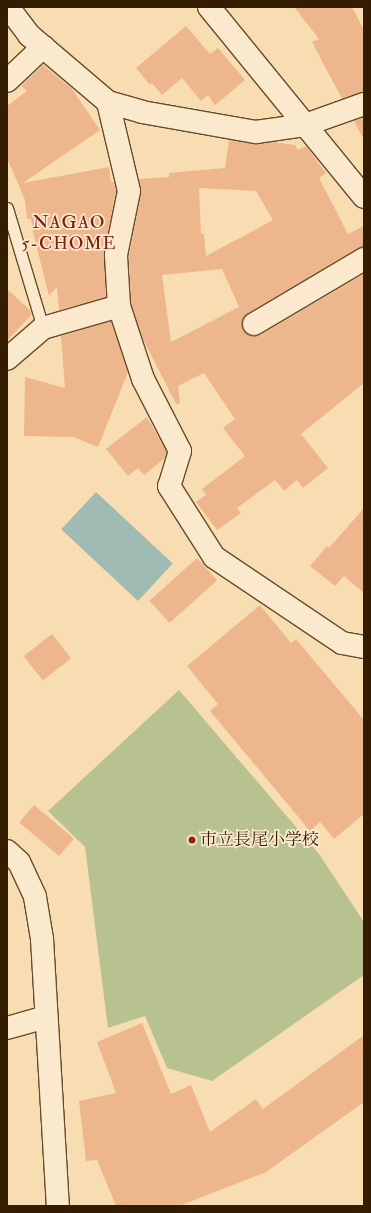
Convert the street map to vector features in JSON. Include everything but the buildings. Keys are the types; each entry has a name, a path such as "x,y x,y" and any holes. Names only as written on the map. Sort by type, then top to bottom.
{"street":[{"path":"8,7 29,35 108,102 142,112 256,132 305,125 364,104"},
{"path":"209,7 364,197"},
{"path":"7,80 43,47"},
{"path":"108,102 129,191 116,255 119,306 143,379 180,451 169,486 214,558 342,643 364,647"},
{"path":"254,324 364,259"},
{"path":"7,359 43,328 119,306"},
{"path":"7,851 19,862 36,897 42,940 58,1206"},
{"path":"7,1028 46,1017"}],"lane":[{"path":"7,208 43,328"}],"green space":[{"path":"179,690 319,854 364,922 364,975 212,1081 167,1068 145,1016 108,1028 85,847 48,811"}],"water":[{"path":"96,492 173,564 138,601 61,529"}],"place":[{"name":"市立長尾小学校","path":"192,840"}],"district":[{"name":"NAGAO 5-CHOME","path":"69,234"}]}
